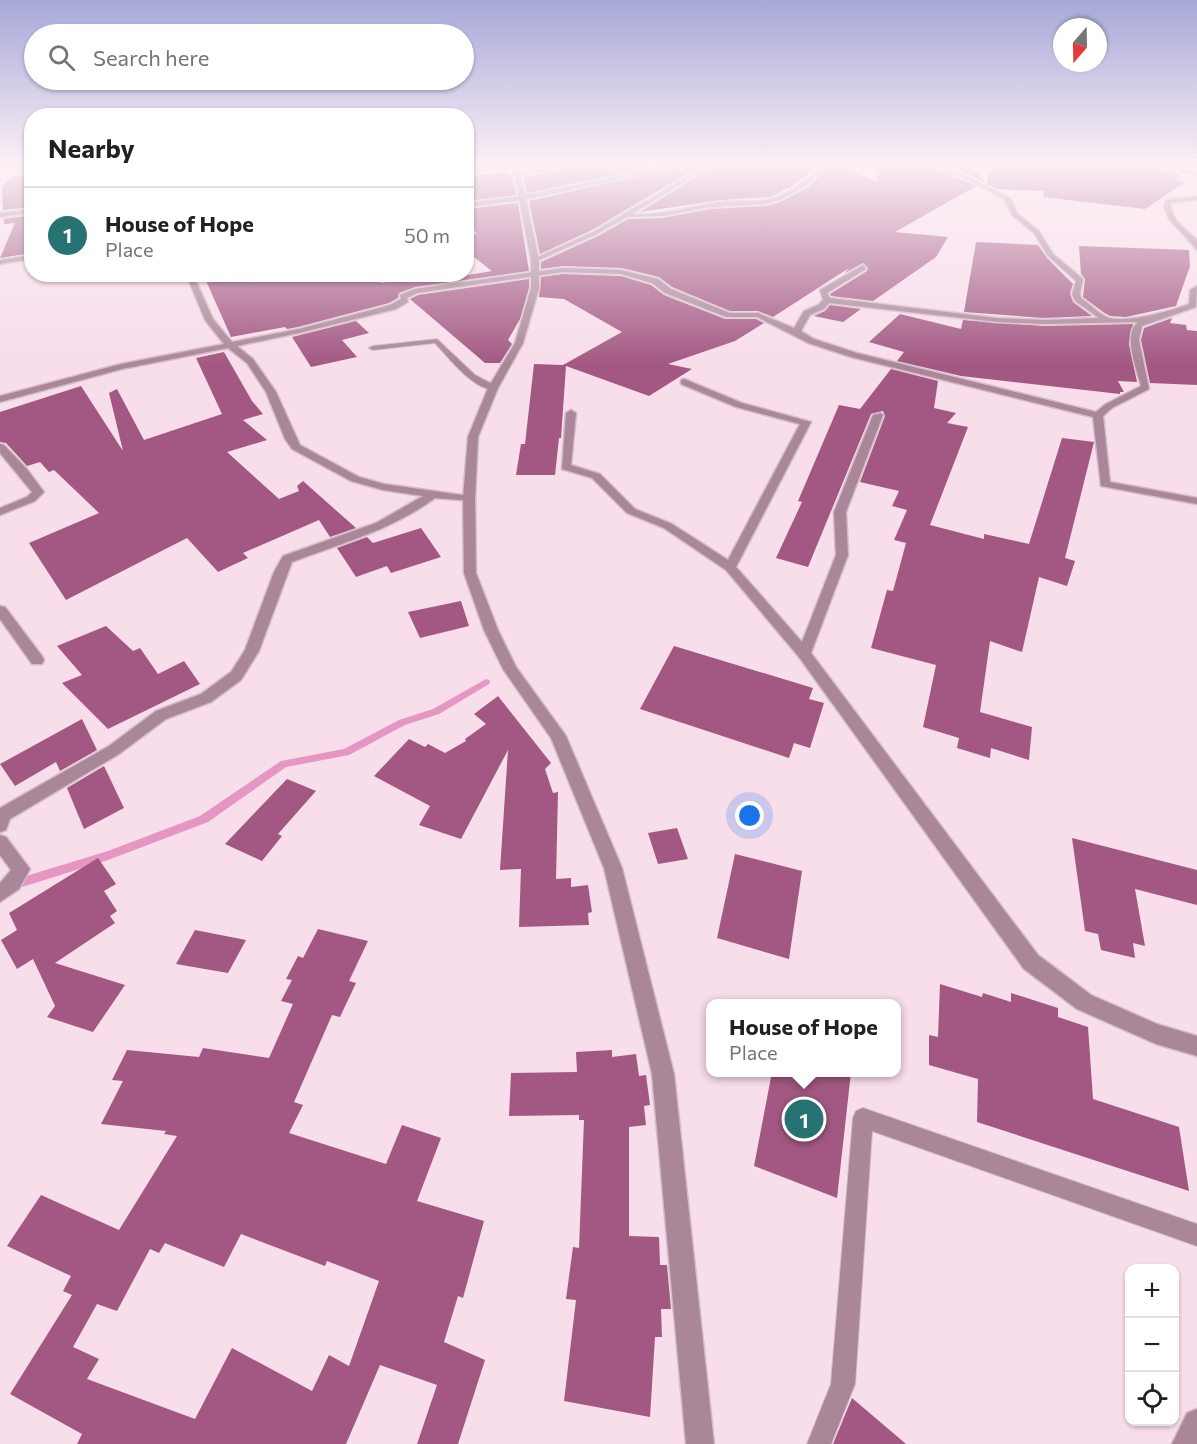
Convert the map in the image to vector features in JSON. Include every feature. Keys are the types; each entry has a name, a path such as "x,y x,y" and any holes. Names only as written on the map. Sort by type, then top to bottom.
{"street":[{"path":"529,230 536,267 535,288 519,343 494,388 472,437 469,499 470,573 491,630 510,669 558,736 616,879 663,1074 700,1444"},
{"path":"536,267 600,230"},
{"path":"1035,230 1050,255 1080,281 1076,294 1078,299 1108,321"},
{"path":"1183,230 1196,243 1197,248"},
{"path":"0,262 24,258"},
{"path":"474,279 536,267 621,272 654,281 668,291 729,315 758,315 812,341 854,355 1098,415"},
{"path":"827,300 823,292 863,267"},
{"path":"192,282 209,320 229,344 250,361 271,392 290,439 296,447 355,479 383,487 469,499"},
{"path":"0,399 121,367 299,331 393,307 405,300 403,297 407,293 460,282"},
{"path":"827,300 997,320 1108,321 1147,319 1182,311 1193,305 1194,290 1197,288"},
{"path":"796,332 807,313 821,307 827,300"},
{"path":"1098,415 1109,406 1146,387 1135,340 1138,325 1147,319"},
{"path":"684,382 739,405 806,422 730,567"},
{"path":"572,412 566,467 596,476 631,511 668,526 730,567 804,654 1031,962 1084,1002 1156,1034 1197,1046"},
{"path":"804,654 842,555 840,512 878,415"},
{"path":"1098,415 1105,484 1197,501"},
{"path":"0,447 22,470 38,492 31,499 0,512"},
{"path":"0,825 3,815 114,750 160,715 206,698 236,675 252,651 280,572 287,559 378,529 415,509 431,495"},
{"path":"0,610 37,660"},
{"path":"0,842 21,870 13,883 0,894"},
{"path":"1186,1444 1197,1423"}],"lane":[{"path":"373,348 437,341 472,377 494,388"},
{"path":"819,1444 843,1384 863,1118 1197,1235"}],"building":[{"path":"12,230 24,230 24,254 0,258"},
{"path":"474,230 522,230 529,271 474,279 474,274 492,271 474,257 474,235 477,234"},
{"path":"535,230 591,230 540,254"},
{"path":"608,230 898,230 895,232 948,237 936,257 873,301 831,296 830,294 867,271 868,268 863,263 845,273 849,268 773,317 758,311 730,311 672,287 659,277 622,268 563,266 541,269 541,262"},
{"path":"976,242 1038,245 1047,258 1073,284 1070,293 1073,302 1092,316 1044,318 964,312"},
{"path":"1079,246 1189,250 1190,266 1176,306 1126,317 1110,316 1103,312 1083,297 1085,279 1081,274"},
{"path":"563,274 621,276 651,285 664,295 725,319 756,319 764,323 735,341 668,364 692,369 649,396 566,366 561,438 559,438 555,475 516,475 521,444 525,444 534,364 563,365 622,332 564,299 539,297 541,277"},
{"path":"529,279 529,288 520,319 508,340 512,344 500,363 485,363 410,299 418,295"},
{"path":"207,282 381,282 451,282 415,287 399,293 398,298 389,303 298,327 287,329 285,327 231,337"},
{"path":"830,305 861,309 843,322 814,316 825,311"},
{"path":"900,314 961,329 963,320 1044,326 1133,324 1129,344 1137,382 1118,381 1124,392 1120,394 961,376 897,361 904,352 869,342"},
{"path":"1172,318 1170,323 1186,325 1187,330 1197,331 1197,385 1150,383 1141,340 1144,328"},
{"path":"356,321 369,333 342,340 357,357 311,367 292,337"},
{"path":"224,352 252,401 263,414 243,420 267,440 227,452 279,499 299,491 297,486 303,481 356,528 330,537 319,520 243,553 248,558 218,572 187,538 66,600 29,543 99,513 54,470 49,472 40,462 27,466 6,443 0,442 0,412 81,386 123,451 109,393 117,389 144,440 222,414 196,358"},
{"path":"891,369 938,381 934,408 956,413 947,423 968,427 930,525 984,539 984,534 1029,544 1062,438 1094,442 1065,558 1075,561 1067,586 1039,577 1022,652 990,641 980,712 1032,727 1029,760 991,748 990,758 957,748 959,738 923,727 936,665 871,648 887,590 893,591 906,543 894,540 907,510 892,506 899,491 860,482 885,416 883,411 871,414 808,567 776,558 802,502 798,501 839,405 860,409"},
{"path":"421,528 441,557 391,573 387,566 356,577 337,548 367,537 373,543"},
{"path":"461,601 469,626 420,638 408,612"},
{"path":"106,626 133,651 140,648 158,674 184,661 200,684 108,729 62,683 82,675 57,646"},
{"path":"674,646 813,688 809,699 824,703 810,748 794,743 789,758 640,709"},
{"path":"498,696 551,763 545,769 553,793 558,792 556,879 571,878 571,887 588,885 592,912 588,913 589,925 519,927 521,869 500,870 508,750 461,839 419,825 430,806 374,776 409,739 425,747 428,744 445,753 466,741 465,739 486,724 474,714"},
{"path":"82,719 97,750 60,771 56,762 15,786 0,764"},
{"path":"104,766 124,808 84,829 67,788"},
{"path":"287,779 316,791 278,834 282,836 262,861 225,844"},
{"path":"677,828 688,859 658,864 648,833"},
{"path":"1072,838 1197,870 1197,905 1135,889 1145,946 1133,943 1135,958 1101,950 1098,934 1085,931"},
{"path":"735,854 802,871 789,959 717,938"},
{"path":"98,858 116,884 104,891 117,911 110,916 115,923 55,963 125,985 93,1032 47,1017 55,1006 33,959 17,969 1,940 17,930 9,913"},
{"path":"318,929 368,941 349,981 356,983 340,1017 332,1015 294,1102 303,1105 289,1133 386,1164 402,1125 441,1138 417,1201 484,1221 463,1298 458,1296 444,1342 485,1360 458,1444 417,1444 437,1385 380,1365 346,1444 77,1444 82,1434 10,1394 72,1295 63,1291 71,1276 7,1246 41,1195 119,1230 177,1136 164,1134 166,1131 101,1124 123,1081 112,1080 127,1050 199,1057 203,1048 269,1058 293,1004 281,1001 292,980 286,979 298,956 303,958","holes":["241,1234 325,1266 327,1261 379,1281 349,1366 329,1355 312,1391 232,1348 195,1419 87,1379 99,1359 73,1347 97,1304 117,1311 150,1249 159,1253 165,1243 224,1267"]},
{"path":"195,930 246,940 228,973 176,964"},
{"path":"940,984 982,997 983,993 1011,1002 1011,993 1058,1008 1058,1017 1088,1027 1093,1099 1179,1127 1189,1191 977,1122 978,1079 929,1065 929,1035 938,1037"},
{"path":"612,1050 612,1057 636,1054 639,1076 646,1075 650,1105 644,1106 646,1125 629,1127 629,1236 659,1237 660,1265 667,1265 671,1309 661,1309 662,1337 655,1337 650,1417 564,1401 576,1300 566,1299 573,1247 579,1248 584,1120 579,1120 579,1115 509,1116 511,1073 577,1072 576,1052"},
{"path":"771,1077 850,1077 837,1198 754,1166"},
{"path":"852,1398 906,1444 833,1444"}],"waterway":[{"path":"0,889 108,855 204,819 284,764 346,752 402,722 436,712 486,682"}],"place":[{"name":"House of Hope","path":"804,1119"}]}
